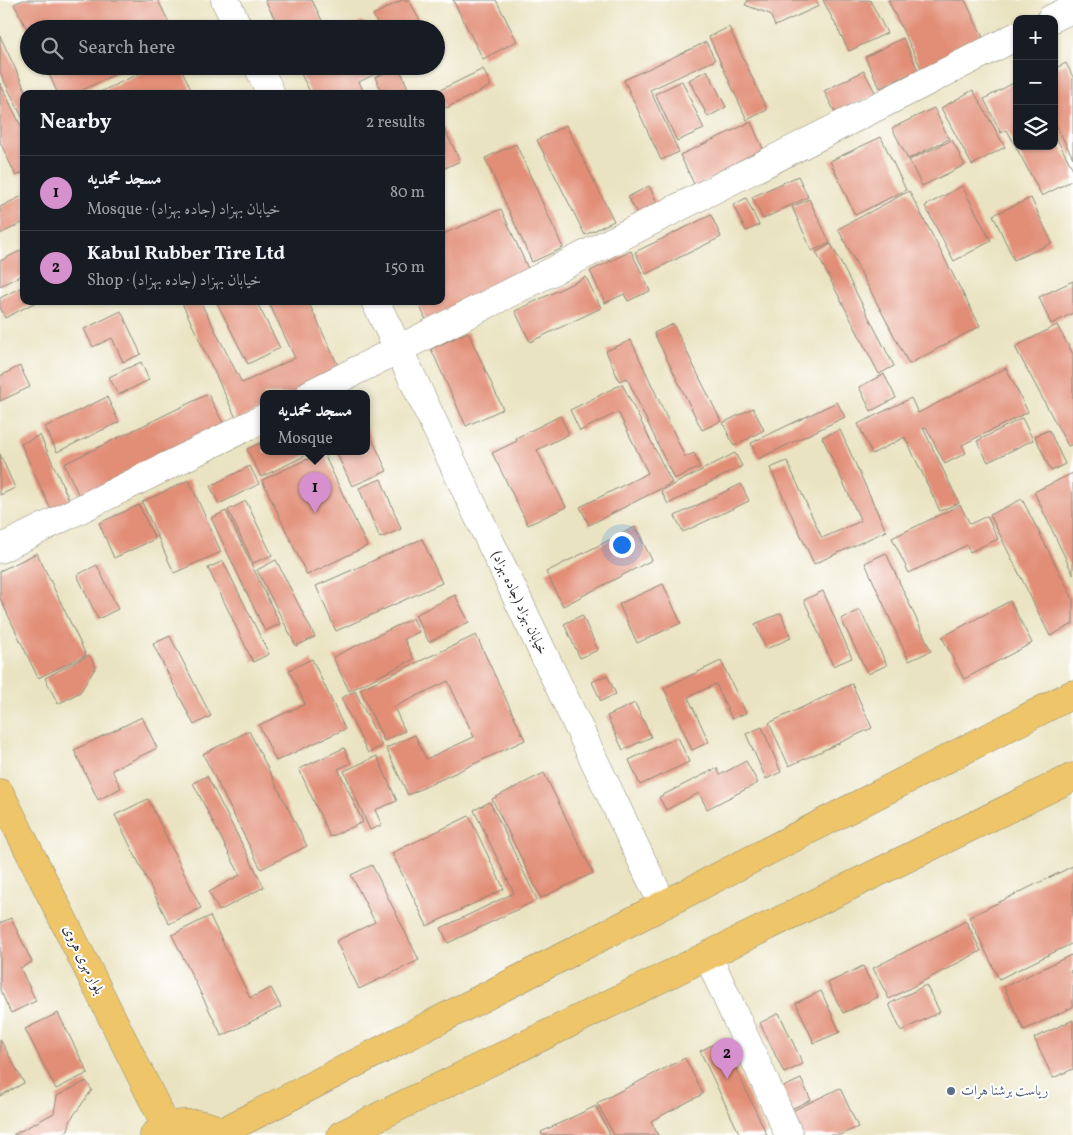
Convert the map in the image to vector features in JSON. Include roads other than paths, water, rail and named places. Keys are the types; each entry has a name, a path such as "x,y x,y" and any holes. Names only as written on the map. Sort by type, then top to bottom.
{"highway":[{"path":"161,1131 186,1123 205,1125 224,1134 662,905 1073,694"},
{"path":"341,1135 1073,777"},
{"name":"بلوار مهری هروی","path":"0,793 161,1131"}],"street":[{"path":"225,0 235,20"},
{"path":"1058,16 1073,8"},
{"path":"318,390 1013,38"},
{"path":"262,75 269,90"},
{"name":"خیابان بهزاد (جاده بهزاد)","path":"377,305 662,905"},
{"path":"0,549 260,420"},
{"path":"708,956 789,1135"}],"place":[{"name":"مسجد محمدیه","path":"315,513"},
{"name":"Kabul Rubber Tire Ltd","path":"727,1079"},
{"name":"ریاست برشنا هرات","path":"951,1091"}]}
